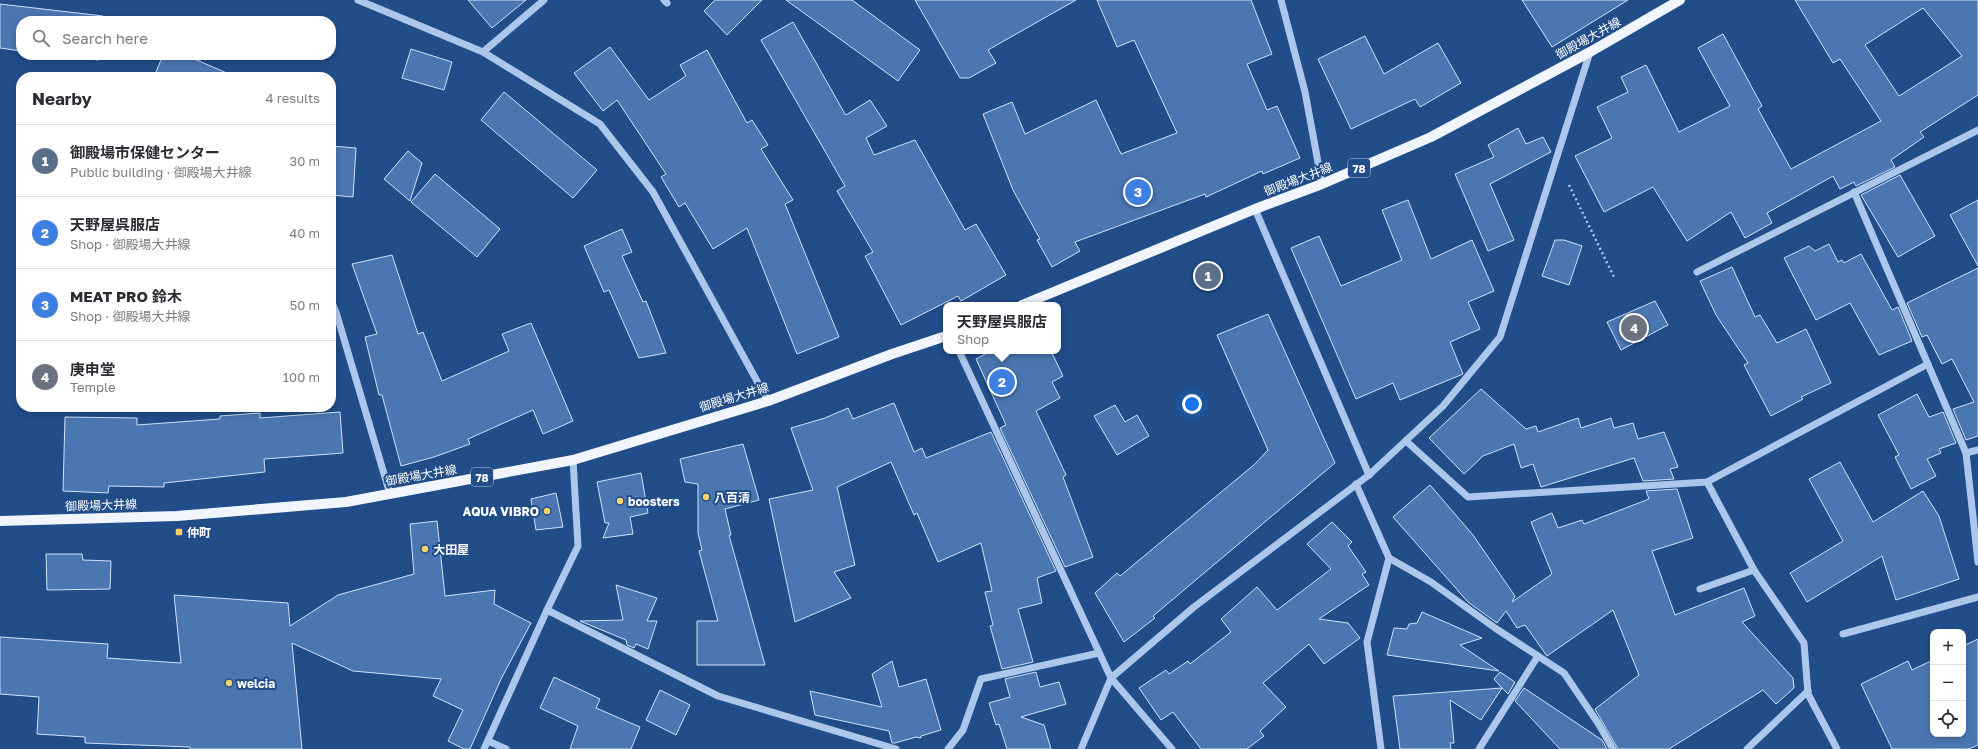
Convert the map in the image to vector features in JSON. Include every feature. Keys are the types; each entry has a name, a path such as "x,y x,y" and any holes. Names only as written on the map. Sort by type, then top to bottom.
{"main road":[{"name":"御殿場大井線","path":"1029,302 1255,209 1322,184 1432,137 1590,52 1680,0"},
{"name":"御殿場大井線","path":"0,521 177,516 346,502 573,460 768,401 892,354 943,337"}],"street":[{"path":"358,0 483,52 600,124 653,192 768,401"},
{"path":"483,52 544,0"},
{"path":"1281,0 1305,92 1322,184"},
{"path":"1081,749 1110,678 1194,607 1369,475 1443,406 1500,337 1590,52"},
{"path":"1697,272 1978,130"},
{"path":"1854,192 1966,453 1978,562"},
{"path":"1255,209 1369,475"},
{"path":"336,312 390,494"},
{"path":"960,354 1110,678 1172,749"},
{"path":"1406,441 1468,497 1707,482 1928,364"},
{"path":"1966,453 1978,450"},
{"path":"484,749 547,610 578,546 573,460"},
{"path":"1707,482 1754,570 1804,642 1808,694 1837,749"},
{"path":"1356,484 1389,558 1431,582 1495,628 1564,673 1598,723 1613,749"},
{"path":"1381,749 1367,642 1389,558"},
{"path":"1700,588 1754,570"},
{"path":"1843,634 1978,597"},
{"path":"547,610 718,696 896,749"},
{"path":"948,749 963,730 982,679 1099,653"},
{"path":"1479,749 1538,656"},
{"path":"1747,749 1808,691"},
{"path":"488,741 506,749"}],"path":[{"path":"1556,159 1614,277"}],"building":[{"path":"468,0 526,0 492,28"},
{"path":"715,0 762,0 727,35 704,11"},
{"path":"786,0 852,0 920,50 898,81"},
{"path":"915,0 1076,0 988,50 996,63 969,78 960,78"},
{"path":"1097,0 1251,0 1272,54 1247,64 1267,110 1277,106 1300,158 1263,174 1262,171 1206,197 1205,194 1075,242 1080,251 1052,267 1037,240 1040,239 1013,190 983,114 1012,102 1025,134 1096,100 1121,154 1177,133 1134,40 1117,47"},
{"path":"1522,0 1628,0 1552,47"},
{"path":"1795,0 1978,0 1978,95 1920,132 1924,137 1891,160 1895,167 1856,186 1854,182 1840,189 1833,176 1767,213 1772,223 1745,238 1731,212 1687,241 1653,187 1604,212 1575,156 1612,138 1597,107 1628,92 1621,77 1646,65 1679,132 1730,106 1698,48 1723,34 1762,106 1758,109 1791,169 1881,121 1840,59 1833,63","holes":["1923,8 1962,56 1899,96 1865,45"]},
{"path":"0,4 103,16 16,16 16,50 0,48"},
{"path":"793,22 845,114 846,115 870,100 887,126 866,138 874,155 915,140 965,230 976,224 1006,275 961,301 958,296 943,302 943,304 901,325 865,256 873,252 837,191 845,186 761,40"},
{"path":"1365,36 1384,74 1438,43 1461,83 1420,107 1415,99 1351,129 1318,59"},
{"path":"610,47 649,100 686,76 680,65 707,50 747,123 752,120 768,145 761,149 793,200 785,204 839,337 797,354 747,228 713,249 685,203 679,207 661,177 666,174 617,100 603,111 574,73"},
{"path":"411,49 452,62 444,90 402,78"},
{"path":"161,60 197,60 224,72 156,72"},
{"path":"504,92 597,170 573,198 481,120"},
{"path":"1518,128 1526,144 1543,137 1551,152 1490,184 1514,240 1488,251 1455,174 1494,157 1488,145"},
{"path":"336,146 356,148 353,197 336,195"},
{"path":"408,151 422,163 410,201 384,179"},
{"path":"435,174 500,229 477,257 411,202"},
{"path":"1900,175 1935,236 1898,257 1861,195"},
{"path":"1408,200 1431,259 1472,240 1494,291 1468,302 1480,329 1450,342 1463,374 1400,400 1393,383 1356,399 1291,248 1319,236 1341,286 1402,260 1382,210"},
{"path":"1978,200 1978,266 1950,215"},
{"path":"622,229 632,252 622,256 643,302 646,301 666,353 639,358 609,290 604,292 584,246"},
{"path":"1555,240 1564,240 1582,246 1569,285 1542,276"},
{"path":"1829,244 1838,262 1842,260 1844,263 1861,254 1892,310 1898,307 1912,341 1879,355 1850,303 1816,320 1784,258 1809,246 1815,251"},
{"path":"392,255 418,334 423,332 442,381 509,351 502,334 531,323 573,421 543,434 533,410 468,439 470,444 434,457 401,466 382,395 379,395 365,337 377,334 352,264"},
{"path":"1732,267 1755,317 1760,315 1777,343 1806,329 1831,383 1801,397 1803,399 1771,416 1744,365 1748,363 1716,315 1700,281"},
{"path":"1978,268 1978,436 1966,440 1953,409 1974,402 1952,359 1942,364 1927,335 1922,337 1907,303"},
{"path":"1655,301 1668,325 1621,350 1607,322"},
{"path":"1268,314 1335,463 1153,616 1155,618 1124,642 1095,593 1117,573 1120,576 1255,464 1268,450 1217,335"},
{"path":"985,354 1052,354 1063,376 1052,382 1060,398 1036,411 1066,475 1063,477 1093,557 1065,567 1000,428 1006,425 976,359"},
{"path":"1481,389 1526,429 1536,426 1538,432 1578,418 1581,428 1611,418 1614,428 1633,423 1638,439 1664,432 1678,467 1670,469 1674,479 1643,481 1634,458 1541,487 1533,464 1521,468 1514,444 1483,456 1464,474 1429,438"},
{"path":"1917,394 1929,417 1943,412 1956,443 1939,449 1941,453 1927,459 1936,476 1911,489 1895,457 1899,455 1878,415"},
{"path":"894,403 914,452 922,448 926,458 991,432 1056,571 1037,578 1042,603 1018,609 1033,662 1002,669 990,626 993,625 985,592 992,591 981,543 938,562 917,513 914,515 891,462 837,487 855,565 834,572 851,598 795,622 769,499 813,490 791,428 825,418 848,408 853,419"},
{"path":"1115,405 1125,422 1137,415 1149,436 1117,455 1094,416"},
{"path":"340,412 343,453 264,459 265,472 164,483 164,487 109,486 108,493 63,491 65,417 137,418 137,425 220,419 220,416 260,413 260,418"},
{"path":"743,444 759,500 725,509 731,535 729,535 765,665 697,665 697,621 718,621 699,551 702,550 698,533 698,484 685,482 680,459"},
{"path":"1840,462 1873,522 1923,491 1939,516 1959,579 1896,600 1882,556 1807,602 1790,573 1843,541 1809,479"},
{"path":"641,473 648,513 630,517 633,534 603,538 609,523 605,523 597,482"},
{"path":"1430,485 1473,535 1515,596 1512,602 1552,574 1531,522 1552,513 1558,528 1582,520 1584,524 1649,499 1646,491 1677,489 1693,538 1652,551 1675,615 1744,588 1755,616 1742,622 1793,678 1794,688 1776,704 1763,690 1669,749 1618,749 1595,709 1639,675 1613,610 1547,656 1525,625 1517,628 1506,611 1497,623 1468,602 1393,517"},
{"path":"556,493 563,527 536,530 531,499"},
{"path":"437,521 445,596 495,590 494,604 531,623 501,679 470,749 464,749 448,741 463,710 433,696 441,679 353,671 292,643 302,749 190,749 190,747 85,743 85,737 37,734 39,697 0,694 0,637 108,644 107,658 181,663 174,595 288,603 290,626 338,595 414,574 410,524"},
{"path":"1332,522 1352,542 1348,546 1366,572 1362,574 1369,585 1319,619 1348,623 1360,638 1324,664 1309,644 1263,683 1286,707 1260,731 1264,736 1247,749 1201,749 1173,712 1161,720 1139,688 1166,670 1169,674 1188,661 1190,664 1231,632 1221,619 1257,587 1277,610 1331,569 1307,544"},
{"path":"46,554 82,554 83,560 111,561 110,589 47,590"},
{"path":"616,585 657,598 647,621 657,621 648,649 636,644 634,648 627,645 626,640 580,621 623,620"},
{"path":"1422,612 1482,638 1460,645 1499,671 1387,655 1394,628 1407,629 1409,624 1417,623"},
{"path":"1978,639 1978,745 1969,749 1892,749 1861,684 1908,661 1912,670 1930,661 1930,737 1966,737 1966,645"},
{"path":"892,661 899,687 926,679 941,730 921,736 921,738 916,737 892,743 889,731 815,715 810,691 882,707 872,674"},
{"path":"1036,672 1040,687 1059,682 1066,704 1021,717 1044,725 1051,749 1007,749 999,724 996,725 989,703 1010,697 1005,679"},
{"path":"1500,672 1515,682 1508,694 1494,679"},
{"path":"554,677 600,699 596,708 640,727 631,749 570,749 578,726 540,708"},
{"path":"1502,688 1481,720 1450,700 1454,743 1450,743 1451,749 1400,749 1393,696"},
{"path":"1524,688 1602,740 1607,749 1560,749 1515,701"},
{"path":"660,690 690,705 676,735 646,720"}],"place":[{"name":"MEAT PRO 鈴木","path":"1138,192"},
{"name":"御殿場市保健センター","path":"1208,276"},
{"name":"庚申堂","path":"1634,328"},
{"name":"天野屋呉服店","path":"1002,382"},
{"name":"八百清","path":"706,497"},
{"name":"boosters","path":"620,501"},
{"name":"AQUA VIBRO","path":"547,511"},
{"name":"仲町","path":"179,532"},
{"name":"大田屋","path":"425,549"},
{"name":"welcia","path":"229,683"}]}
